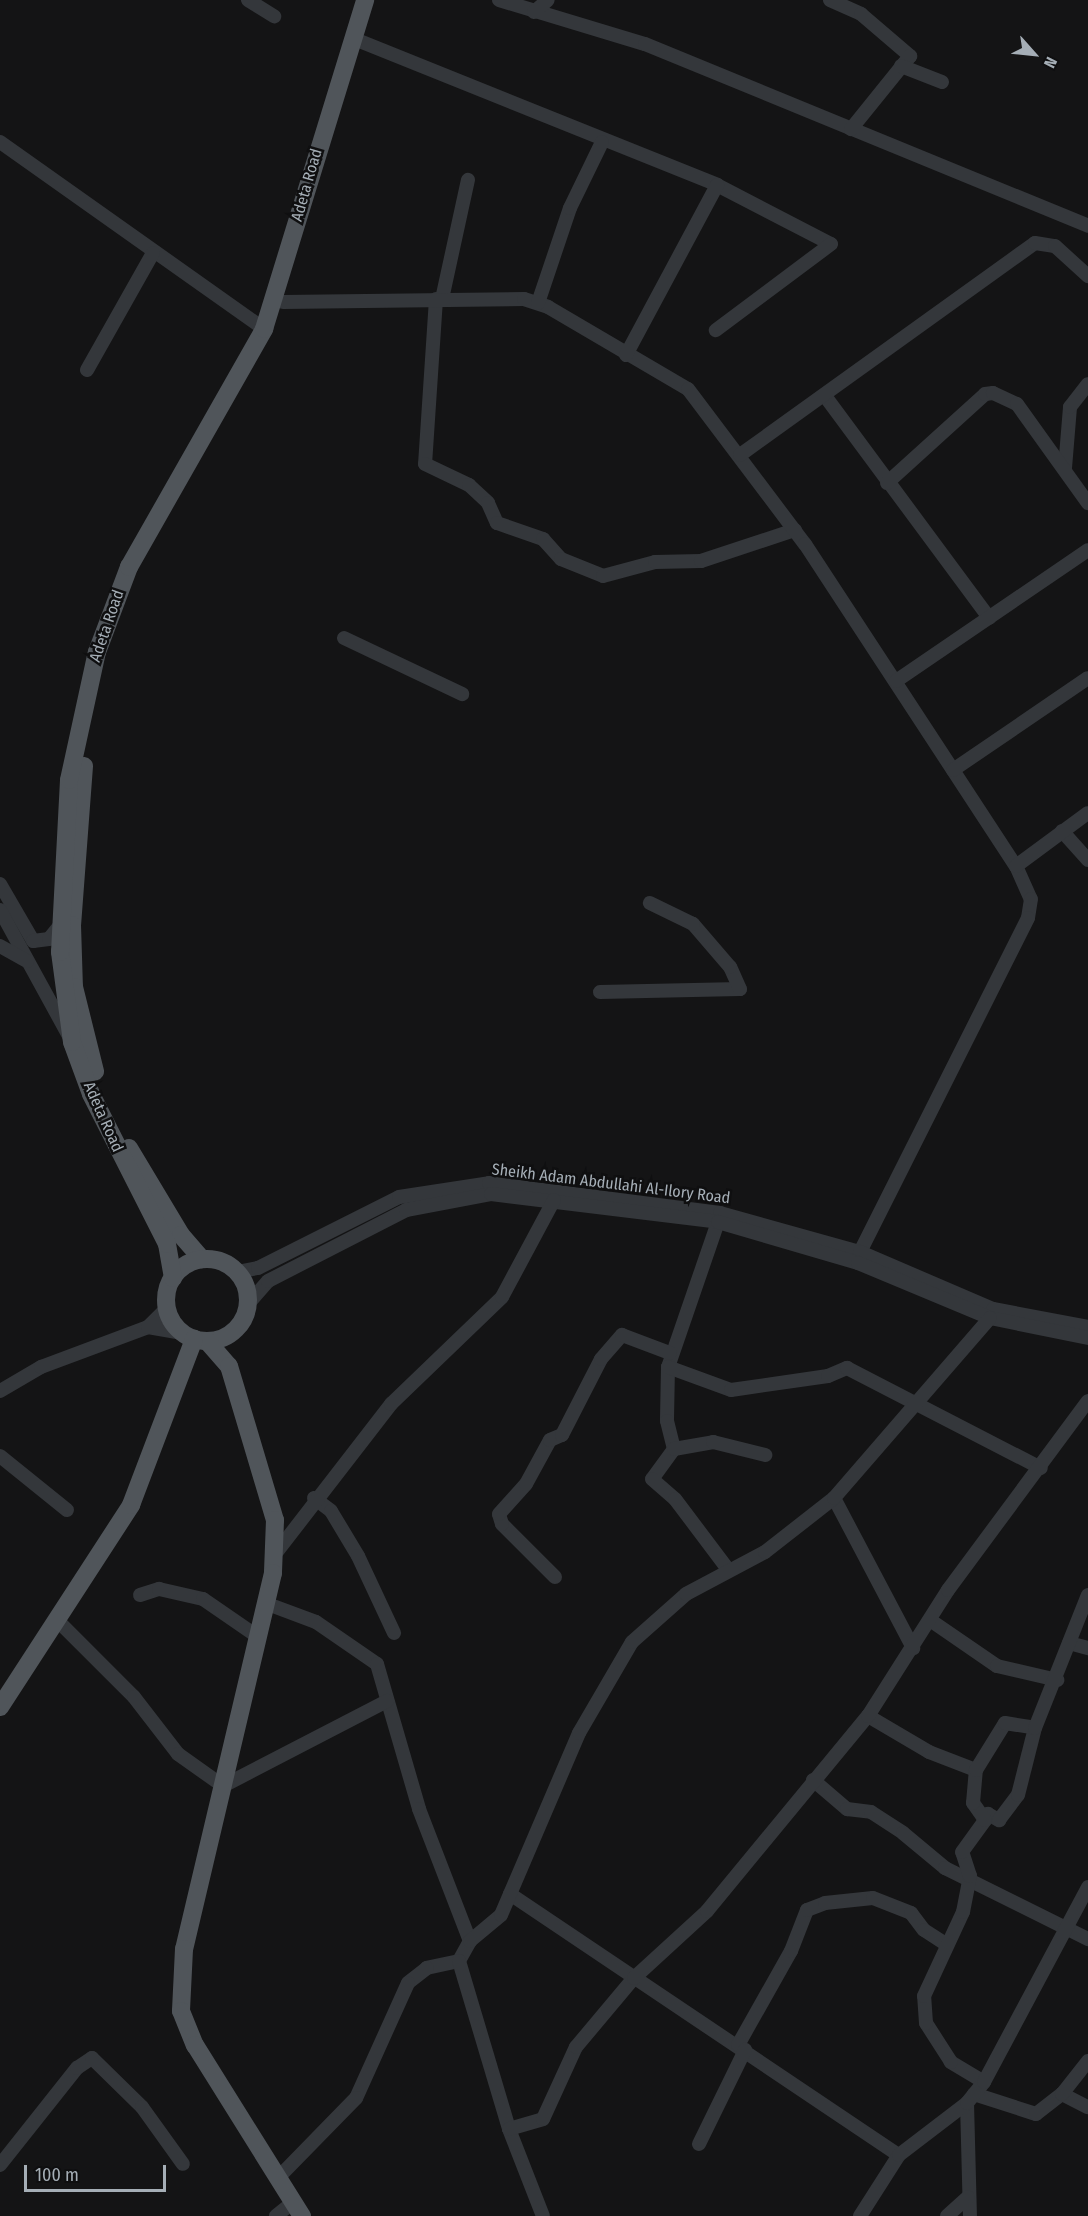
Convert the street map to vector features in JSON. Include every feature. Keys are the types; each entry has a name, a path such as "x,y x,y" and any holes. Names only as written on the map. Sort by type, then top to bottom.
{"main road":[{"name":"Adeta Road","path":"173,1278 167,1244 115,1144 72,1042 64,999 61,924 66,814 91,699 129,567 264,329 364,0"},
{"name":"Adeta Road","path":"202,1259 181,1235 100,1091 74,987 72,925 82,780 91,699 128,598 250,380 283,302 375,0"},
{"path":"229,1366 194,1338 167,1308 173,1278 202,1259 221,1261 237,1272 248,1304 234,1332 229,1366 273,1508 273,1558 258,1637 184,1949 181,2011 195,2045 297,2209"},
{"path":"194,1338 234,1332"},
{"path":"0,1707 58,1621 131,1505 194,1338"}],"street":[{"path":"248,0 274,16"},
{"path":"500,0 645,44 1088,225"},
{"path":"534,12 548,0"},
{"path":"830,0 861,14 910,56 851,129"},
{"path":"362,42 501,95 603,142 717,185 831,244 716,330"},
{"path":"901,66 942,82"},
{"path":"0,142 153,253 264,329"},
{"path":"538,303 570,208 603,142"},
{"path":"468,180 439,299 425,464 469,485 498,523 543,539 561,559 603,576 655,562 701,561 795,530"},
{"path":"626,355 717,185"},
{"path":"740,455 1035,243 1055,246 1088,276"},
{"path":"87,370 153,253"},
{"path":"283,302 439,299 538,303 688,389 795,530 1016,866 1031,899 1028,918 860,1252"},
{"path":"1065,468 1069,411 1088,384"},
{"path":"886,483 985,394 993,393 1017,404 1088,503"},
{"path":"825,396 886,483 989,618"},
{"path":"896,681 1088,550"},
{"path":"344,638 462,694"},
{"path":"953,770 1088,678"},
{"path":"1016,866 1088,813"},
{"path":"1062,831 1088,860"},
{"path":"0,884 33,941 49,939 61,924"},
{"path":"600,992 740,989 730,967 693,924 650,903"},
{"path":"0,910 72,1042"},
{"path":"0,946 27,961"},
{"name":"Sheikh Adam Abdullahi Al-Ilory Road","path":"237,1272 258,1268 399,1197 489,1183 531,1192 720,1213 860,1252 993,1309 1087,1333"},
{"name":"Sheikh Adam Abdullahi Al-Ilory Road","path":"248,1304 268,1281 406,1210 491,1194 531,1192 554,1200 718,1222 858,1263 990,1318 1087,1333"},
{"path":"273,1558 314,1498 392,1404 502,1297 554,1200"},
{"path":"674,1449 667,1421 670,1353 700,1285 718,1222"},
{"path":"0,1391 41,1367 148,1327 167,1308"},
{"path":"543,2216 509,2129 459,1961 470,1941 495,1923 510,1894 579,1733 633,1642 686,1594 727,1568 765,1552 834,1498 990,1318"},
{"path":"148,1327 194,1338"},
{"path":"555,1577 499,1514 526,1484 550,1440 562,1435 601,1359 622,1335 670,1353"},
{"path":"668,1367 731,1390 828,1376 847,1368 920,1401 1041,1468"},
{"path":"509,2129 543,2119 576,2047 634,1978 707,1911 868,1716 930,1620 1088,1401"},
{"path":"727,1568 675,1499 652,1479 674,1449 713,1442 765,1455"},
{"path":"0,1456 68,1510"},
{"path":"314,1498 331,1512 353,1547 394,1633"},
{"path":"834,1498 913,1648"},
{"path":"140,1594 159,1589 203,1599 258,1637"},
{"path":"984,2082 951,2062 921,2011 947,1945 962,1917 970,1876 962,1851 988,1814 999,1820 1018,1795 1035,1728 1057,1680 1088,1595"},
{"path":"265,1603 316,1622 376,1664 423,1820 470,1941"},
{"path":"930,1620 997,1666 1057,1680"},
{"path":"58,1621 134,1697 178,1754 224,1786 387,1701"},
{"path":"1069,1643 1088,1648"},
{"path":"868,1716 929,1752 976,1770"},
{"path":"985,1820 973,1803 976,1770 1005,1723 1035,1728"},
{"path":"813,1780 847,1809 871,1812 945,1868 970,1876 1088,1939"},
{"path":"860,2216 899,2155 971,2098 984,2082 1088,1887"},
{"path":"510,1894 634,1978 742,2047 899,2155"},
{"path":"699,2144 742,2047 791,1951 807,1910 825,1903 873,1898 911,1913 924,1930 947,1945"},
{"path":"278,2178 356,2098 408,1983 427,1968 459,1961"},
{"path":"0,2165 77,2068 92,2058 142,2107 183,2164"},
{"path":"971,2098 1036,2114 1062,2094 1088,2061"},
{"path":"1062,2094 1088,2107"},
{"path":"970,2216 968,2197 971,2098"},
{"path":"946,2216 968,2197"},
{"path":"276,2216 297,2209"}]}
